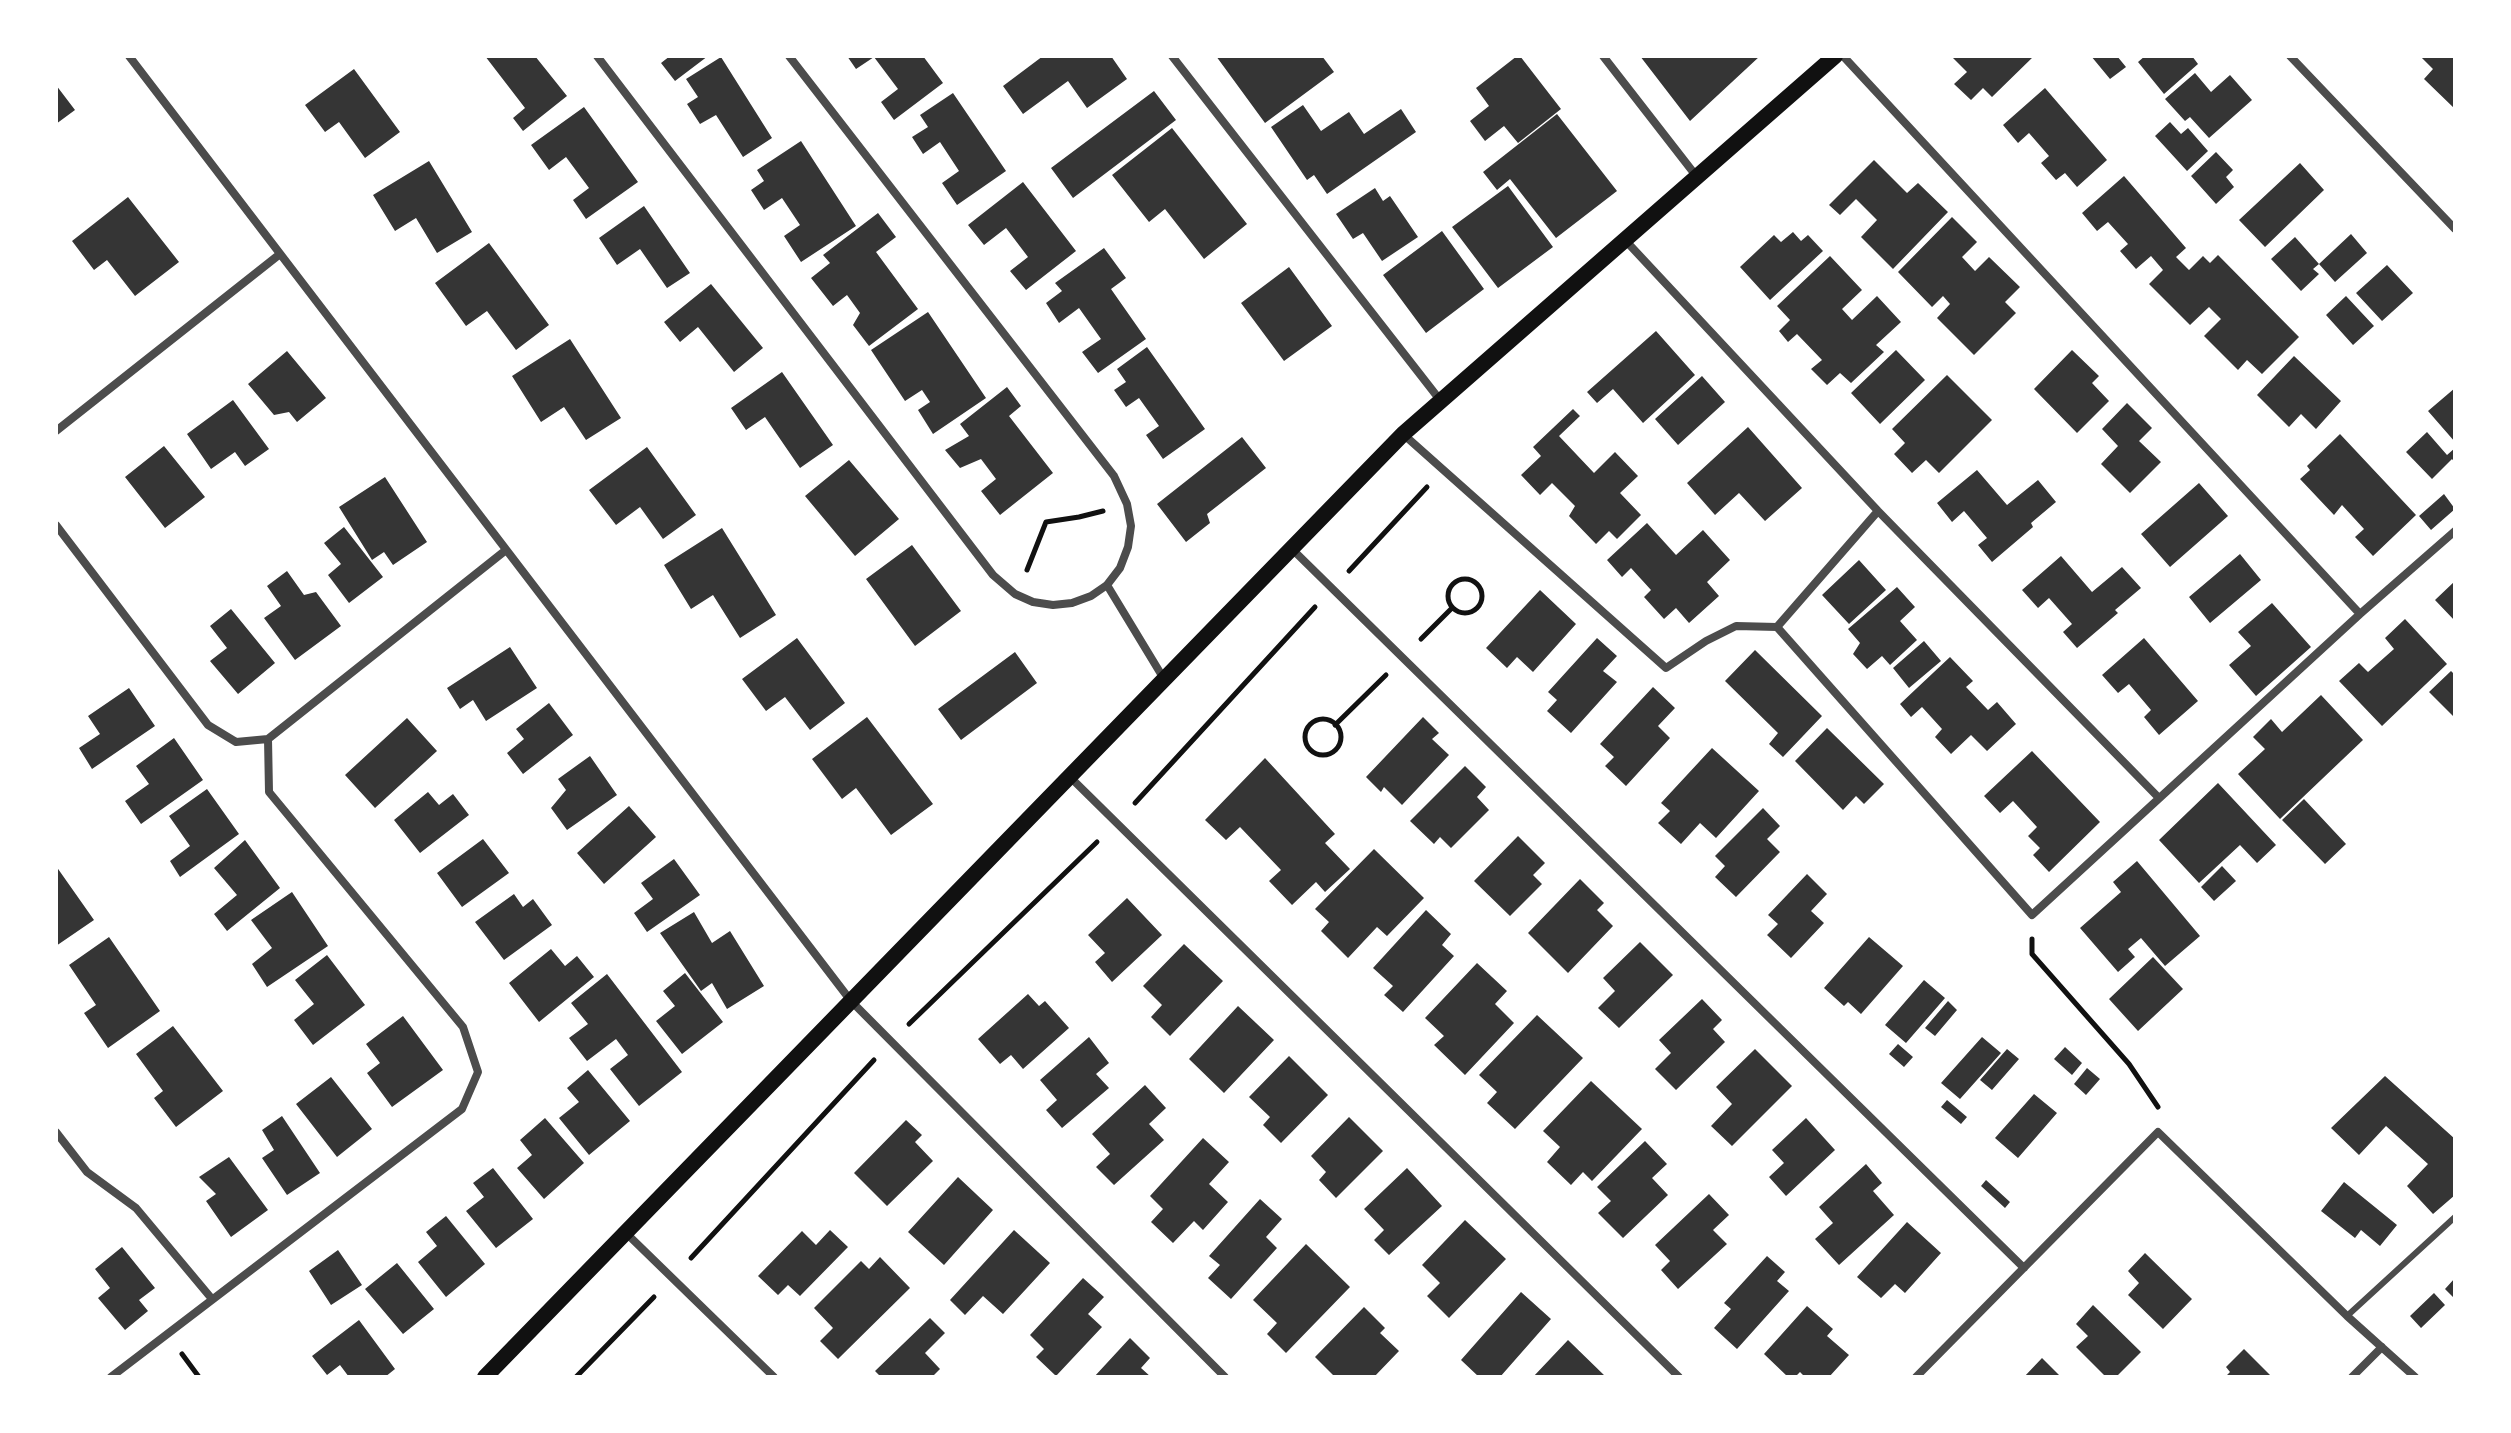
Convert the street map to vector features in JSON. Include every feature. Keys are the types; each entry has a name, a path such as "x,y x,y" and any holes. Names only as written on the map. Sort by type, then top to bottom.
{"main road":[{"path":"485,1377 1403,434 1835,56"}],"street":[{"path":"129,56 851,1001 1225,1377"},
{"path":"597,56 993,575 1015,594 1033,602 1053,605 1072,603 1091,596 1107,585 1120,568 1128,547 1131,526 1127,504 1114,476 789,56"},
{"path":"1172,56 1441,401"},
{"path":"1603,56 1697,177"},
{"path":"1843,56 2360,614"},
{"path":"2290,56 2455,229"},
{"path":"1625,240 1878,511 2159,798"},
{"path":"56,431 280,254"},
{"path":"1403,434 1666,668 1706,641 1736,626 1777,627 2032,915 2455,531"},
{"path":"1777,627 1878,511"},
{"path":"56,525 208,725 236,742 268,739 506,550"},
{"path":"1292,549 2024,1268"},
{"path":"1107,585 1165,680"},
{"path":"111,1377 462,1109 478,1072 463,1027 269,792 268,739"},
{"path":"1070,776 1679,1377"},
{"path":"56,1132 87,1172 136,1208 212,1299"},
{"path":"1916,1377 2158,1132 2347,1316 2415,1377"},
{"path":"625,1232 774,1377"},
{"path":"2352,1377 2382,1347"}],"lane":[{"path":"2347,1316 2455,1217"}],"path":[{"path":"576,1377 891,1041 1117,822 1443,469"},
{"path":"1015,594 1046,522 1127,504"},
{"path":"1471,580 1480,588 1481,604 1473,612 1461,614 1448,603 1448,591 1454,582 1471,580"},
{"path":"1319,720 1331,721 1339,730 1341,741 1324,756 1313,753 1304,737 1308,726 1319,720"},
{"path":"2032,915 2032,954 2129,1064 2158,1105 2158,1132"}],"building":[{"path":"485,56 535,56 567,96 523,131 513,118 525,108"},
{"path":"670,56 708,56 675,81 661,63"},
{"path":"847,56 923,56 943,83 894,120 881,102 898,89 874,57 856,69"},
{"path":"1043,56 1111,56 1127,79 1087,108 1068,81 1023,114 1003,86"},
{"path":"1216,56 1322,56 1334,72 1265,123"},
{"path":"1517,56 1561,109 1518,143 1504,126 1485,141 1470,121 1489,106 1476,88"},
{"path":"1640,56 1760,56 1690,121"},
{"path":"1951,56 2034,56 1992,97 1983,88 1971,100 1954,84 1967,72"},
{"path":"2091,56 2117,56 2126,67 2110,79"},
{"path":"2145,56 2192,56 2198,64 2164,94 2138,62"},
{"path":"2420,56 2455,56 2455,109 2424,79 2433,69"},
{"path":"721,57 772,138 743,157 716,115 700,124 687,104 698,97 686,79"},
{"path":"354,69 400,132 365,158 339,122 325,132 305,105"},
{"path":"2195,73 2211,92 2230,75 2252,100 2209,138 2190,117 2185,121 2165,99"},
{"path":"56,85 75,110 56,124"},
{"path":"2045,88 2107,160 2077,187 2065,173 2056,180 2041,163 2049,156 2029,133 2018,143 2003,125"},
{"path":"1154,91 1176,120 1073,198 1051,168"},
{"path":"953,93 1006,171 957,205 942,183 959,171 940,142 923,154 912,137 928,127 920,115"},
{"path":"1303,105 1321,131 1349,112 1364,134 1401,109 1416,132 1327,194 1314,175 1307,180 1271,127"},
{"path":"584,107 638,182 586,219 573,200 589,188 566,157 549,170 531,145"},
{"path":"1557,114 1617,191 1556,238 1510,179 1497,190 1483,172"},
{"path":"2170,122 2181,134 2188,128 2208,151 2187,171 2155,136"},
{"path":"1172,128 1247,224 1204,259 1165,209 1149,222 1112,175"},
{"path":"801,141 856,226 801,262 784,236 800,225 782,198 764,210 751,190 764,181 757,170"},
{"path":"2216,152 2233,170 2226,177 2234,187 2216,204 2191,176"},
{"path":"1874,160 1907,193 1918,183 1948,212 1893,269 1861,237 1877,220 1856,199 1840,215 1829,205"},
{"path":"429,161 472,232 437,253 416,218 395,231 373,195"},
{"path":"2300,163 2324,190 2265,247 2239,220"},
{"path":"2124,176 2186,248 2176,257 2189,270 2203,256 2210,263 2218,255 2299,337 2262,374 2247,360 2238,370 2204,336 2221,319 2209,307 2190,325 2149,284 2163,270 2151,256 2136,269 2120,251 2128,244 2108,222 2097,231 2082,213"},
{"path":"1023,182 1076,251 1026,290 1010,271 1028,257 1006,228 984,245 968,225"},
{"path":"1508,186 1553,247 1498,288 1452,227"},
{"path":"1375,188 1383,201 1390,196 1418,237 1382,261 1363,233 1353,239 1336,214"},
{"path":"128,197 179,262 135,296 107,260 94,270 72,241"},
{"path":"644,206 690,273 667,288 640,249 617,265 599,238"},
{"path":"878,213 896,237 876,252 918,309 869,346 853,325 860,313 847,295 833,306 811,278 830,263 823,255"},
{"path":"1952,217 1977,242 1962,257 1975,271 1989,257 2020,287 2005,302 2016,313 1974,355 1937,318 1950,304 1943,296 1932,307 1898,272"},
{"path":"1442,231 1484,289 1426,333 1383,275"},
{"path":"1793,232 1801,241 1808,235 1823,251 1770,300 1740,267 1774,235 1781,242"},
{"path":"2351,234 2367,253 2335,282 2319,264"},
{"path":"2295,237 2319,264 2313,269 2319,274 2301,291 2271,259"},
{"path":"489,243 549,325 516,350 487,311 466,326 435,283"},
{"path":"1104,248 1126,278 1111,289 1146,339 1098,373 1082,352 1101,339 1079,308 1059,323 1046,303 1062,291 1055,283"},
{"path":"1830,256 1862,290 1842,309 1852,320 1877,296 1901,322 1876,345 1884,352 1851,383 1840,373 1827,385 1811,369 1822,360 1797,334 1788,342 1779,331 1790,320 1777,306"},
{"path":"2387,265 2413,293 2382,321 2356,293"},
{"path":"1289,267 1332,326 1284,361 1241,303"},
{"path":"711,284 763,348 734,372 698,327 680,342 664,322"},
{"path":"2346,296 2374,326 2353,345 2326,315"},
{"path":"928,312 986,398 933,434 918,410 930,402 922,390 905,401 871,350"},
{"path":"1656,331 1695,375 1643,423 1613,389 1597,403 1587,392"},
{"path":"570,339 621,418 586,440 564,407 541,422 512,376"},
{"path":"1147,347 1205,429 1163,459 1146,435 1159,426 1139,398 1126,407 1114,390 1126,382 1117,369"},
{"path":"1896,350 1925,380 1880,424 1851,393"},
{"path":"2072,350 2099,376 2092,383 2109,401 2077,433 2034,389"},
{"path":"287,351 326,398 297,422 289,412 274,415 248,384"},
{"path":"2294,356 2341,401 2316,429 2301,414 2289,427 2257,395"},
{"path":"782,372 833,445 800,468 765,417 746,430 731,408"},
{"path":"1947,375 1992,420 1939,473 1926,460 1912,473 1894,454 1905,443 1892,429"},
{"path":"1702,376 1725,402 1678,445 1655,419"},
{"path":"1007,387 1021,406 1009,416 1053,473 1000,515 981,491 996,479 981,459 960,468 945,450 969,436 960,424"},
{"path":"2455,388 2455,442 2428,411"},
{"path":"233,400 269,449 245,466 235,452 211,469 187,434"},
{"path":"2127,403 2152,428 2139,441 2161,462 2130,493 2101,464 2118,446 2102,429"},
{"path":"1573,409 1580,416 1559,436 1594,473 1615,452 1638,476 1620,493 1641,515 1617,539 1609,531 1596,544 1569,516 1575,506 1552,483 1540,495 1521,475 1541,456 1533,447"},
{"path":"1748,427 1802,488 1765,521 1739,493 1715,515 1687,483"},
{"path":"2427,432 2447,455 2455,448 2455,463 2452,459 2432,479 2406,452"},
{"path":"2340,434 2416,515 2373,556 2355,537 2364,529 2342,505 2334,515 2300,479 2310,470 2307,466"},
{"path":"1242,437 1266,468 1207,514 1210,523 1186,542 1157,504"},
{"path":"164,446 205,497 165,528 125,477"},
{"path":"647,447 696,515 663,539 640,507 616,525 589,490"},
{"path":"849,460 899,519 855,556 805,496"},
{"path":"1977,470 2007,505 2038,480 2056,502 2031,523 2033,527 1992,562 1978,545 1987,538 1964,511 1952,522 1937,503"},
{"path":"385,477 427,542 393,565 384,552 372,560 339,507"},
{"path":"2199,483 2228,516 2170,567 2141,534"},
{"path":"2444,494 2455,509 2431,530 2419,516"},
{"path":"1647,523 1676,555 1703,530 1730,560 1707,582 1719,596 1689,623 1676,608 1664,619 1644,597 1651,590 1631,568 1622,577 1607,560"},
{"path":"344,527 383,577 349,603 328,575 341,564 324,543"},
{"path":"722,528 776,615 740,638 713,595 691,609 664,565"},
{"path":"912,545 961,611 915,646 866,579"},
{"path":"2240,554 2261,580 2210,623 2189,597"},
{"path":"2061,556 2092,592 2122,567 2141,588 2115,610 2118,613 2077,648 2063,632 2072,624 2049,598 2038,608 2022,590"},
{"path":"1859,560 1886,590 1849,624 1822,595"},
{"path":"287,571 304,595 316,592 341,626 295,660 264,618 281,606 267,586"},
{"path":"2455,581 2455,621 2435,600"},
{"path":"1897,587 1915,607 1900,621 1917,640 1890,665 1882,656 1867,669 1853,654 1860,643 1848,629"},
{"path":"1540,590 1576,624 1533,672 1517,657 1507,668 1486,648"},
{"path":"2272,603 2311,647 2256,696 2229,665 2251,646 2238,632"},
{"path":"231,609 275,663 238,694 210,661 227,648 210,626"},
{"path":"2405,619 2447,664 2382,726 2339,681 2359,663 2368,672 2394,649 2385,638"},
{"path":"797,638 845,703 810,730 785,697 766,711 742,679"},
{"path":"1597,638 1617,656 1603,671 1617,682 1571,733 1547,711 1557,700 1548,692"},
{"path":"2144,638 2198,701 2159,735 2144,717 2151,710 2129,684 2118,693 2102,675"},
{"path":"1924,641 1941,661 1909,688 1893,668"},
{"path":"510,647 537,688 486,721 473,700 460,709 447,688"},
{"path":"1755,650 1822,716 1783,757 1769,744 1778,733 1725,681"},
{"path":"1015,652 1037,683 961,740 938,709"},
{"path":"1950,657 1973,681 1966,687 1988,710 1997,702 2016,724 1987,751 1971,735 1951,754 1935,737 1942,729 1922,707 1911,717 1900,704"},
{"path":"2451,671 2455,675 2455,718 2429,692"},
{"path":"1653,687 1675,708 1658,726 1670,738 1626,786 1605,766 1614,757 1600,744"},
{"path":"129,688 155,726 92,769 79,748 100,734 88,716"},
{"path":"2321,695 2363,740 2280,819 2238,774 2265,749 2253,737 2271,719 2282,732"},
{"path":"549,703 573,735 523,774 507,753 524,739 516,729"},
{"path":"867,717 933,804 891,835 856,788 842,799 812,759"},
{"path":"1423,717 1439,733 1432,739 1449,755 1402,805 1384,787 1381,792 1366,777"},
{"path":"407,718 437,751 375,808 345,775"},
{"path":"1827,728 1884,784 1864,804 1856,796 1843,810 1795,761"},
{"path":"174,738 203,780 141,824 125,801 149,784 136,766"},
{"path":"1712,748 1759,791 1716,838 1700,823 1681,844 1658,823 1670,811 1661,803"},
{"path":"2032,751 2100,822 2049,872 2033,855 2040,848 2028,836 2037,827 2013,801 2000,813 1984,796"},
{"path":"590,756 617,795 567,830 551,808 566,790 558,779"},
{"path":"1265,758 1335,834 1325,843 1350,869 1325,892 1316,882 1292,905 1269,881 1281,870 1240,827 1226,840 1205,820"},
{"path":"1465,766 1486,787 1477,797 1489,810 1451,848 1440,837 1434,844 1410,821"},
{"path":"2218,783 2276,845 2257,863 2240,845 2199,883 2159,840"},
{"path":"207,789 239,834 180,877 170,861 190,846 169,816"},
{"path":"428,792 439,805 453,794 469,815 420,853 394,820"},
{"path":"2304,799 2346,844 2325,864 2282,820"},
{"path":"629,806 656,837 604,884 577,853"},
{"path":"1763,808 1780,826 1767,839 1780,852 1736,897 1715,877 1725,866 1715,856"},
{"path":"1518,836 1545,863 1533,875 1542,884 1510,916 1474,881"},
{"path":"483,839 509,873 462,907 437,873"},
{"path":"245,840 280,888 227,931 214,914 237,895 214,868"},
{"path":"1374,849 1424,898 1387,936 1377,927 1348,958 1321,931 1329,922 1315,909"},
{"path":"674,859 700,895 647,932 634,913 653,899 641,883"},
{"path":"2137,861 2200,936 2165,966 2141,938 2128,949 2135,957 2118,972 2080,928 2121,892 2113,882"},
{"path":"56,866 94,920 56,946"},
{"path":"2222,866 2236,881 2214,901 2201,887"},
{"path":"1807,874 1827,894 1811,911 1824,923 1791,958 1767,935 1778,924 1768,915"},
{"path":"1580,879 1604,903 1597,910 1613,926 1568,973 1528,933"},
{"path":"292,892 328,946 267,987 252,964 272,948 251,920"},
{"path":"514,894 523,907 533,899 552,925 504,960 475,922"},
{"path":"1127,898 1162,935 1112,982 1095,962 1105,953 1088,935"},
{"path":"1426,910 1451,934 1442,945 1454,956 1403,1012 1384,995 1393,986 1373,968"},
{"path":"694,912 712,943 730,931 764,986 727,1009 712,983 701,991 660,933"},
{"path":"109,937 160,1011 108,1048 84,1013 96,1005 69,965"},
{"path":"1869,937 1903,966 1861,1014 1848,1002 1844,1006 1824,988"},
{"path":"1640,942 1673,975 1619,1028 1598,1008 1615,991 1603,978"},
{"path":"1184,944 1223,981 1170,1036 1151,1017 1162,1005 1143,986"},
{"path":"551,949 565,966 577,956 594,977 539,1022 509,983"},
{"path":"327,955 365,1005 313,1045 294,1020 314,1004 295,980"},
{"path":"2153,957 2183,989 2138,1031 2109,999"},
{"path":"1477,963 1507,991 1495,1004 1514,1023 1465,1075 1434,1045 1444,1036 1425,1018"},
{"path":"685,973 723,1022 682,1054 656,1021 675,1006 663,991"},
{"path":"607,974 682,1072 639,1106 610,1069 628,1055 616,1039 587,1061 569,1038 588,1024 571,1003"},
{"path":"1924,980 1945,998 1906,1043 1885,1025"},
{"path":"1028,994 1039,1006 1045,1001 1069,1028 1023,1069 1011,1055 1000,1064 978,1039"},
{"path":"1702,999 1722,1020 1713,1029 1725,1042 1676,1090 1655,1069 1671,1053 1659,1040"},
{"path":"1948,1001 1957,1010 1935,1036 1925,1028"},
{"path":"1238,1006 1274,1040 1224,1093 1189,1059"},
{"path":"1537,1015 1583,1058 1515,1129 1487,1103 1497,1092 1479,1075"},
{"path":"403,1016 443,1070 392,1107 367,1073 380,1063 366,1044"},
{"path":"173,1026 223,1091 176,1127 154,1098 163,1091 136,1054"},
{"path":"1089,1037 1109,1063 1096,1074 1109,1088 1062,1128 1046,1110 1057,1100 1040,1080"},
{"path":"1982,1037 2001,1053 1960,1099 1941,1083"},
{"path":"1898,1044 1913,1057 1904,1067 1889,1054"},
{"path":"2065,1047 2082,1063 2072,1075 2054,1059"},
{"path":"1755,1049 1792,1086 1732,1146 1711,1126 1732,1104 1716,1087"},
{"path":"2007,1049 2019,1059 1992,1090 1980,1080"},
{"path":"1289,1056 1328,1095 1281,1143 1263,1125 1270,1117 1249,1097"},
{"path":"2087,1068 2100,1079 2086,1095 2074,1084"},
{"path":"588,1070 630,1121 589,1155 559,1118 579,1102 567,1088"},
{"path":"2385,1076 2455,1139 2455,1195 2433,1214 2407,1186 2428,1164 2386,1126 2359,1155 2331,1128"},
{"path":"331,1077 372,1129 337,1157 296,1104"},
{"path":"1591,1081 1642,1129 1592,1181 1583,1172 1571,1185 1547,1162 1560,1147 1543,1131"},
{"path":"1145,1085 1166,1108 1149,1124 1164,1140 1114,1185 1096,1167 1110,1154 1092,1134"},
{"path":"2034,1094 2057,1113 2018,1158 1995,1138"},
{"path":"1947,1100 1967,1117 1961,1124 1941,1107"},
{"path":"282,1116 320,1173 287,1195 262,1158 274,1150 262,1130"},
{"path":"1349,1117 1383,1151 1336,1198 1319,1180 1326,1172 1311,1156"},
{"path":"545,1118 584,1163 544,1199 517,1168 532,1155 520,1140"},
{"path":"1806,1118 1835,1150 1786,1196 1769,1177 1784,1163 1772,1150"},
{"path":"906,1120 922,1135 915,1142 933,1161 887,1206 854,1173"},
{"path":"1203,1138 1229,1162 1209,1184 1228,1202 1203,1230 1194,1221 1173,1243 1151,1222 1163,1209 1150,1196"},
{"path":"1645,1141 1667,1164 1652,1178 1668,1195 1623,1238 1598,1213 1611,1201 1597,1187"},
{"path":"229,1157 268,1210 231,1237 206,1201 216,1194 199,1177"},
{"path":"1866,1164 1882,1183 1873,1191 1894,1215 1839,1265 1815,1239 1833,1223 1819,1207"},
{"path":"493,1168 533,1219 496,1248 466,1211 484,1197 473,1183"},
{"path":"1407,1168 1442,1206 1389,1255 1374,1240 1384,1230 1364,1209"},
{"path":"958,1177 993,1210 944,1265 908,1232"},
{"path":"1986,1180 2010,1202 2005,1208 1981,1186"},
{"path":"2344,1182 2397,1225 2380,1246 2361,1230 2355,1238 2321,1211"},
{"path":"1709,1194 1729,1215 1713,1230 1727,1244 1678,1289 1661,1270 1670,1261 1655,1245"},
{"path":"1260,1199 1282,1219 1266,1237 1277,1248 1231,1299 1208,1278 1220,1265 1209,1256"},
{"path":"446,1216 485,1264 446,1297 418,1262 437,1246 426,1232"},
{"path":"1465,1220 1506,1259 1449,1318 1427,1296 1440,1283 1422,1265"},
{"path":"1907,1222 1941,1253 1905,1293 1895,1284 1881,1298 1857,1277"},
{"path":"830,1230 848,1247 800,1296 788,1285 778,1295 758,1276 802,1231 816,1245"},
{"path":"1014,1230 1050,1263 1003,1314 983,1296 965,1315 950,1300"},
{"path":"1306,1244 1350,1287 1286,1353 1267,1334 1277,1323 1253,1300"},
{"path":"122,1247 155,1288 139,1300 148,1311 125,1330 98,1298 110,1288 95,1269"},
{"path":"338,1250 362,1285 331,1305 309,1271"},
{"path":"2145,1253 2192,1299 2163,1329 2128,1295 2139,1283 2128,1271"},
{"path":"1767,1256 1785,1272 1777,1281 1789,1291 1737,1349 1714,1328 1731,1309 1724,1303"},
{"path":"880,1257 910,1288 838,1359 820,1341 833,1328 814,1308 861,1261 869,1269"},
{"path":"397,1263 434,1309 403,1334 365,1289"},
{"path":"1083,1278 1104,1297 1088,1314 1102,1327 1056,1376 1036,1357 1044,1349 1030,1335"},
{"path":"2455,1278 2455,1299 2445,1289"},
{"path":"1521,1292 1551,1319 1500,1377 1479,1377 1461,1360"},
{"path":"2434,1293 2445,1305 2421,1328 2410,1316"},
{"path":"2093,1305 2141,1352 2116,1377 2106,1377 2076,1347 2088,1336 2076,1324"},
{"path":"1807,1306 1833,1329 1827,1336 1849,1355 1829,1377 1805,1377 1800,1372 1795,1377 1788,1377 1764,1354"},
{"path":"1364,1307 1385,1328 1380,1333 1399,1351 1374,1377 1335,1377 1315,1357"},
{"path":"930,1318 945,1333 925,1353 940,1369 932,1377 881,1377 875,1371"},
{"path":"359,1320 395,1369 385,1377 349,1377 340,1365 327,1375 312,1356"},
{"path":"1130,1338 1150,1358 1141,1368 1151,1377 1094,1377"},
{"path":"1568,1340 1606,1377 1533,1377"},
{"path":"2244,1349 2272,1377 2225,1377 2230,1372 2226,1367"},
{"path":"2042,1358 2061,1377 2024,1377"}]}
